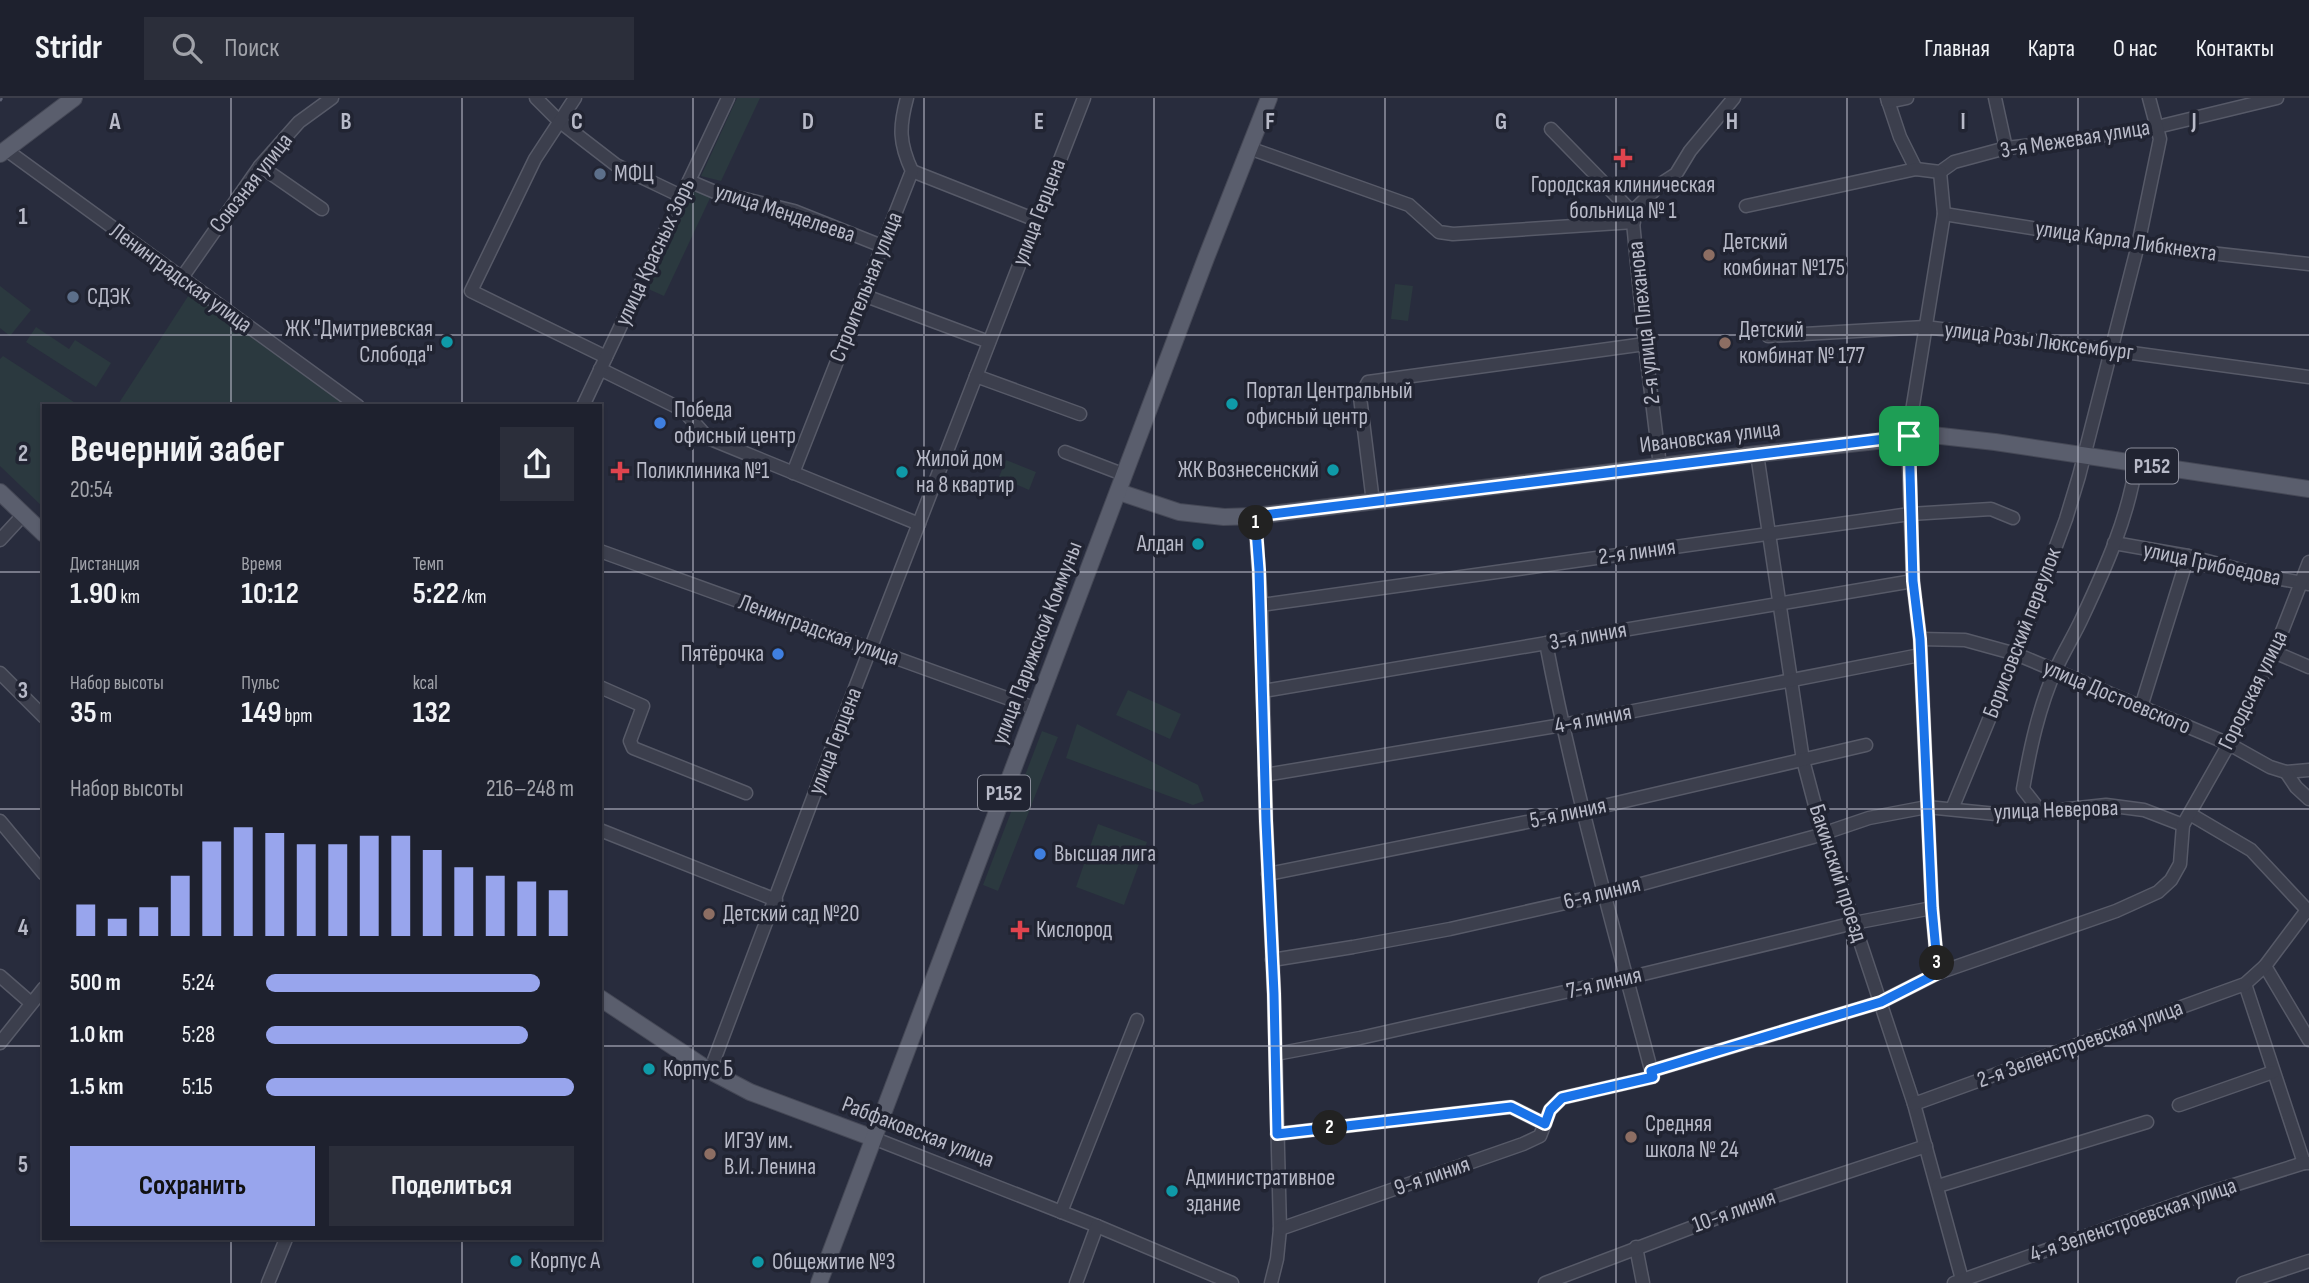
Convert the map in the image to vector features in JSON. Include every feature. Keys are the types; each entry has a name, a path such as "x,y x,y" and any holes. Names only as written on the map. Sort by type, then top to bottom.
{"main road":[{"path":"3,152 74,98"},
{"name":"улица Парижской Коммуны","path":"819,1283 1269,98"},
{"name":"Ивановская улица","path":"1119,492 1180,512 1224,517 1255,516 1909,436 1952,436 2309,489"},
{"path":"0,492 42,532"},
{"name":"Рабфаковская улица","path":"602,999 710,1072 750,1092 873,1138"}],"street":[{"name":"Союзная улица","path":"181,279 260,166 299,122 332,98"},
{"name":"улица Менделеева","path":"536,98 559,121 616,165 681,196"},
{"path":"575,98 535,159 471,291 683,410 708,438 919,524"},
{"name":"улица Красных Зорь","path":"584,404 728,98"},
{"path":"907,98 900,128 902,150 912,171 1036,220"},
{"name":"улица Герцена","path":"710,1072 870,648 1084,98"},
{"path":"1249,148 1409,205 1439,232 1453,234 1633,217 1662,183 1676,174 1690,151 1734,98"},
{"path":"1907,98 1888,100 1899,138 1916,169"},
{"path":"1994,98 2006,148"},
{"name":"Борисовский переулок","path":"1952,809 2016,654 2066,519 2084,455 2138,245 2160,139 2150,98"},
{"name":"3-я Межевая улица","path":"1940,172 1954,162 2006,148 2157,127 2277,98"},
{"name":"2-я улица Плеханова","path":"1551,129 1633,217 1660,466"},
{"name":"Ленинградская улица","path":"3,152 355,404"},
{"path":"260,166 322,209"},
{"path":"1746,206 1916,169 1940,172 1944,214 1909,436 1913,581 1920,639 1932,908 1938,973"},
{"name":"Строительная улица","path":"793,473 912,171"},
{"name":"улица Менделеева","path":"689,181 715,192 794,211 882,246"},
{"name":"улица Карла Либкнехта","path":"1944,214 2138,245 2309,264"},
{"path":"863,295 989,342"},
{"name":"улица Розы Люксембург","path":"1768,336 1925,327 2309,377"},
{"path":"1373,502 1360,397 1368,382 1645,344"},
{"path":"976,376 1080,414"},
{"path":"1065,452 1125,475"},
{"name":"Бакинский проезд","path":"1757,454 1803,760 1914,1104 1938,1186 1960,1282"},
{"path":"2041,812 2023,789 2031,746 2055,670 2083,617 2114,543 2136,463"},
{"name":"2-я линия","path":"1261,605 1910,514 1991,509 2013,518"},
{"path":"0,540 24,514"},
{"path":"1255,516 1261,605 1280,1229 1271,1283"},
{"name":"улица Грибоедова","path":"2114,543 2188,556 2305,584"},
{"name":"Ленинградская улица","path":"602,552 1037,709"},
{"path":"2141,707 2188,556"},
{"name":"Городская улица","path":"2186,819 2229,744 2274,653 2305,584 2309,562"},
{"name":"3-я линия","path":"1263,691 1913,581"},
{"name":"улица Достоевского","path":"1920,639 1965,640 2016,654 2229,744 2270,767 2286,772 2309,770"},
{"path":"1546,643 1583,811 1652,1074 1881,1002 1938,973 2116,911 2158,892 2171,880 2180,864 2186,819"},
{"path":"2274,653 2309,667"},
{"name":"4-я линия","path":"1265,775 1562,725 1920,656"},
{"path":"0,673 42,715"},
{"path":"602,689 643,706 630,741 633,748 746,793"},
{"name":"5-я линия","path":"1268,874 1583,811 1866,745"},
{"path":"2286,772 2296,787 2309,799"},
{"name":"улица Неверова","path":"1927,807 1996,814 2106,805 2186,819 2251,850 2308,911"},
{"name":"6-я линия","path":"1272,960 1437,931 1605,894 1825,834 1869,818 1927,807"},
{"path":"0,821 42,872"},
{"path":"602,831 776,900"},
{"name":"7-я линия","path":"1276,1054 1373,1036 1854,923 1932,908"},
{"path":"2306,1163 2245,984 2265,966 2308,911"},
{"path":"2265,966 2309,1040"},
{"path":"0,976 31,1003"},
{"name":"2-я Зеленстроевская улица","path":"1914,1104 2245,984"},
{"path":"0,1043 42,990"},
{"path":"1061,1212 1137,1020"},
{"path":"2179,1105 2273,1072"},
{"name":"9-я линия","path":"1280,1229 1523,1144 1540,1136 1550,1110 1562,1098 1652,1074"},
{"path":"1277,1134 1511,1107 1545,1124"},
{"path":"1938,1186 2147,1122"},
{"name":"Рабфаковская улица","path":"873,1138 1061,1212 1225,1282"},
{"name":"10-я линия","path":"1545,1283 1774,1196 1926,1146"},
{"name":"4-я Зеленстроевская улица","path":"1960,1282 2202,1195 2306,1163"},
{"path":"1076,1283 1097,1227"},
{"path":"268,1283 286,1240"},
{"path":"1636,1247 1643,1283"},
{"path":"2243,1283 2309,1261"}],"shaded area":[{"path":"737,98 760,98 721,181 701,176"},
{"path":"693,187 711,196 664,296 646,288"},
{"path":"1395,284 1413,286 1408,321 1391,319"},
{"path":"0,286 31,310 10,336 0,328"},
{"path":"194,287 356,404 118,404"},
{"path":"36,327 69,349 75,340 111,363 96,387 26,342"},
{"path":"3,356 77,404 42,404 42,506 0,466 0,359"},
{"path":"1006,460 1036,472 1029,490 999,477"},
{"path":"1128,690 1181,714 1170,739 1116,715"},
{"path":"1077,724 1198,785 1204,801 1193,805 1066,758"},
{"path":"1042,731 1058,737 998,891 983,885"},
{"path":"1098,824 1147,842 1124,905 1076,887"}],"place":[{"name":"Городская клиническая больница № 1","path":"1623,158"},
{"name":"МФЦ","path":"600,174"},
{"name":"Детский комбинат №175","path":"1709,255"},
{"name":"СДЭК","path":"73,297"},
{"name":"ЖК \"Дмитриевская Слобода\"","path":"447,342"},
{"name":"Детский комбинат № 177","path":"1725,343"},
{"name":"Портал Центральный офисный центр","path":"1232,404"},
{"name":"Победа офисный центр","path":"660,423"},
{"name":"ЖК Вознесенский","path":"1333,470"},
{"name":"Поликлиника №1","path":"620,471"},
{"name":"Жилой дом на 8 квартир","path":"902,472"},
{"name":"Алдан","path":"1198,544"},
{"name":"Пятёрочка","path":"778,654"},
{"name":"Высшая лига","path":"1040,854"},
{"name":"Детский сад №20","path":"709,914"},
{"name":"Кислород","path":"1020,930"},
{"name":"Корпус Б","path":"649,1069"},
{"name":"Средняя школа № 24","path":"1631,1137"},
{"name":"ИГЭУ им. В.И. Ленина","path":"710,1154"},
{"name":"Административное здание","path":"1172,1191"},
{"name":"Корпус А","path":"516,1261"},
{"name":"Общежитие №3","path":"758,1262"}],"route":[{"path":"1909,436 1913,581 1920,639 1932,908 1938,973 1881,1002 1651,1071 1653,1077 1562,1098 1550,1110 1545,1124 1511,1107 1277,1134 1255,516 1909,436"}]}
